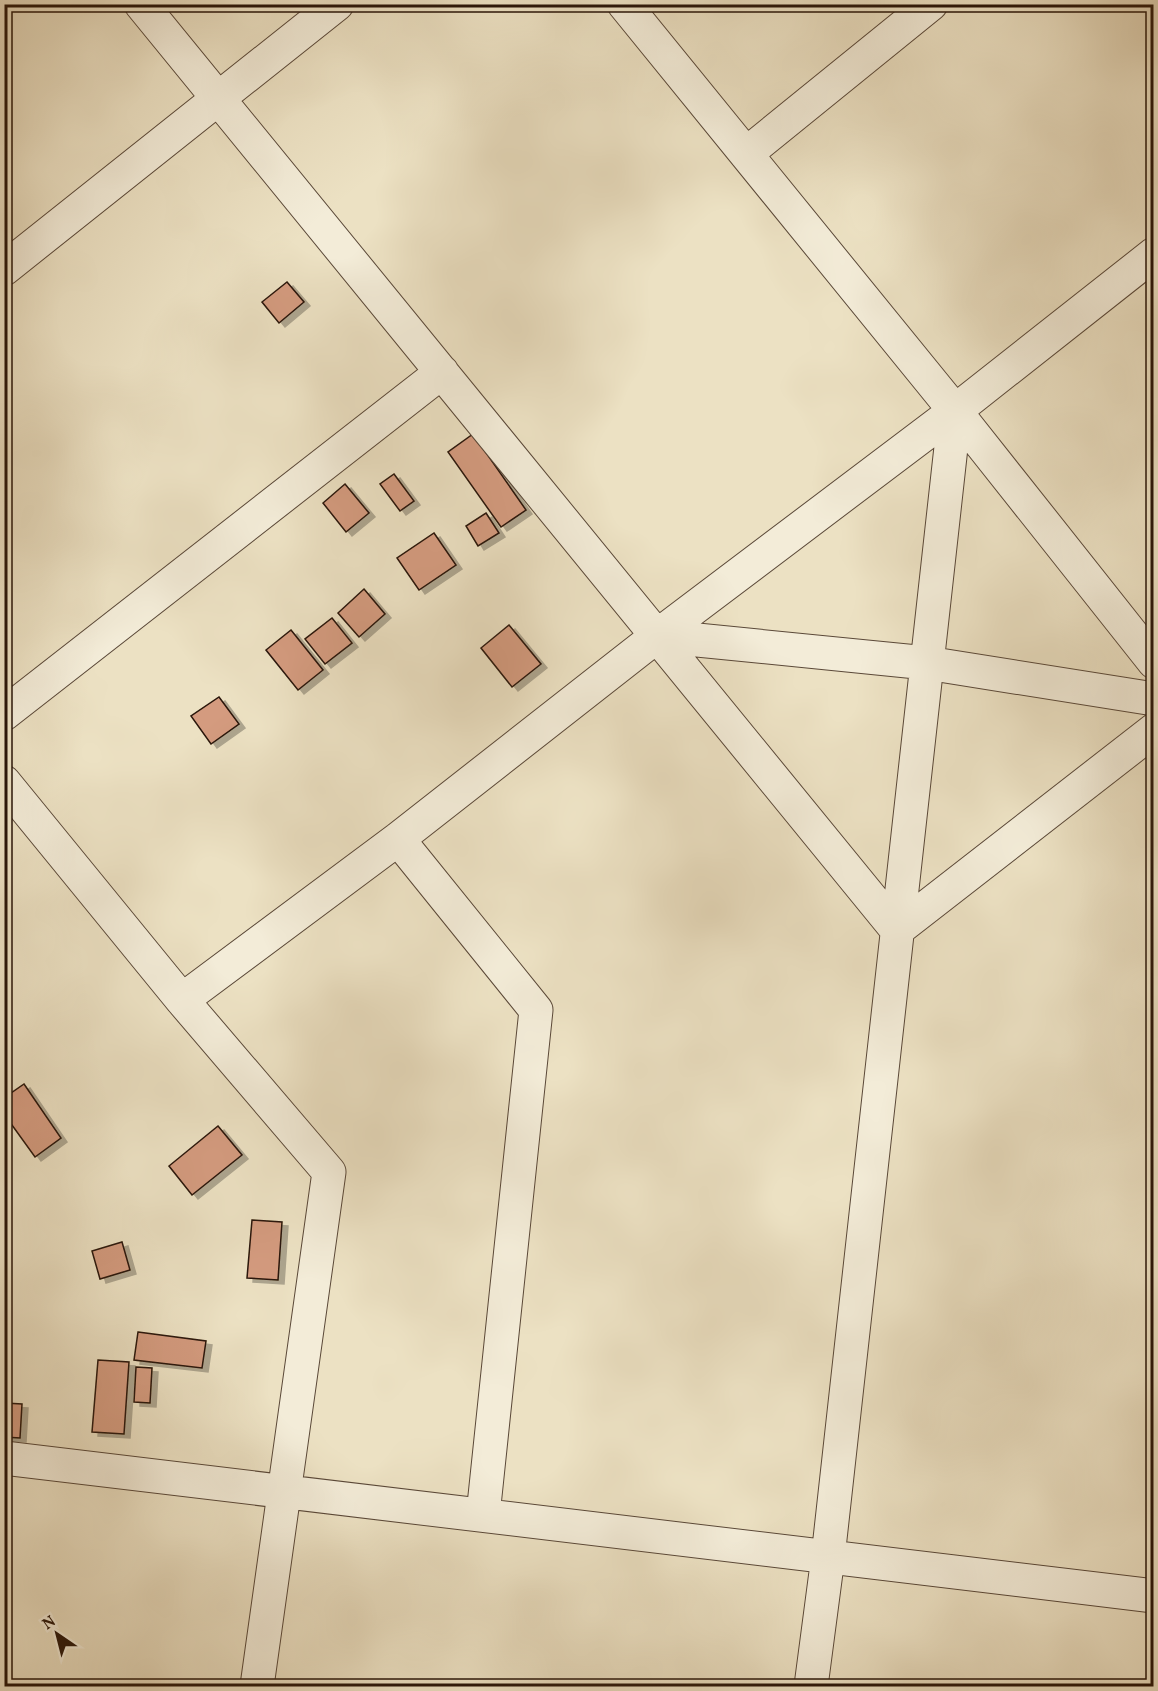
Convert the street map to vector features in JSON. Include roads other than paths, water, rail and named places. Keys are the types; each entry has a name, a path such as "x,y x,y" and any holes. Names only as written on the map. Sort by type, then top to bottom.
{"street":[{"path":"141,4 897,930"},
{"path":"4,269 337,4"},
{"path":"624,4 956,411 1154,662"},
{"path":"746,154 931,4"},
{"path":"182,1000 398,839 657,636 956,411 1154,254"},
{"path":"4,714 441,372"},
{"path":"811,1686 828,1557 956,411"},
{"path":"657,636 927,663 1154,699"},
{"path":"897,930 1154,730"},
{"path":"4,782 182,1000 329,1172 257,1686"},
{"path":"398,839 536,1010 483,1515"},
{"path":"4,1458 1154,1596"}]}
